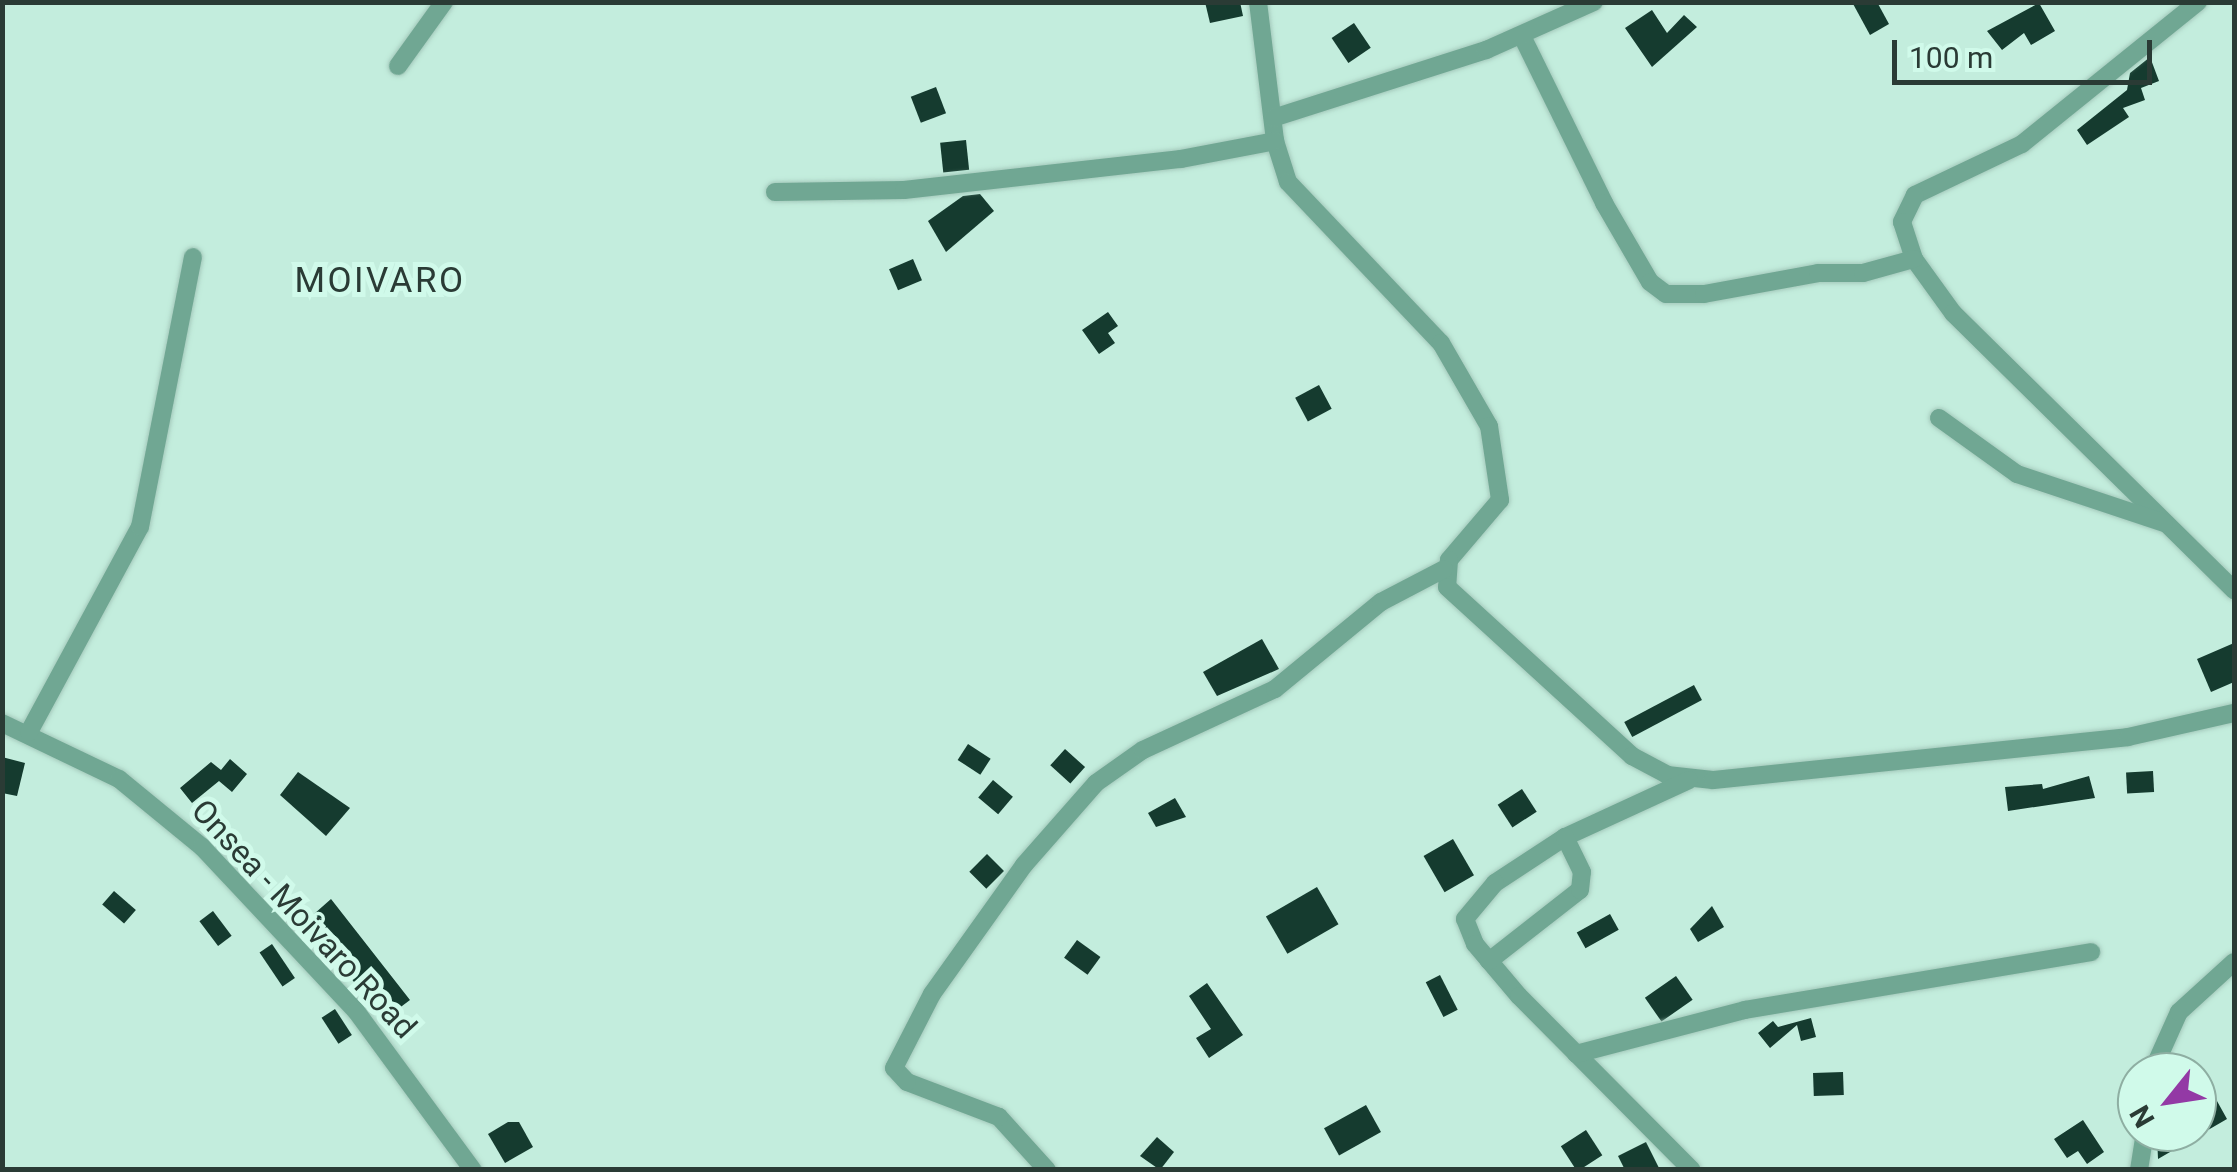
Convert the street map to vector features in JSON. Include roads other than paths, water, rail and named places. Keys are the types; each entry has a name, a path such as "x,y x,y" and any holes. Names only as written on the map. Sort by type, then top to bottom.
{"street":[{"path":"398,66 444,2"},
{"path":"1047,1170 999,1118 907,1082 894,1068 932,994 1024,865 1096,783 1144,750 1275,689 1381,602 1444,569 1500,500 1489,426 1441,343 1300,200 1275,141 1258,2"},
{"path":"1273,118 1522,36 1594,2"},
{"path":"2198,2 2022,144 1915,196 1902,222 1914,259 1975,338 2234,590"},
{"path":"1522,36 1604,203 1650,282 1666,294 1704,294 1818,272 1863,274 1914,259"},
{"path":"775,192 904,190 1181,159 1275,141"},
{"path":"29,732 140,527 193,256"},
{"path":"1939,418 2017,474 2164,523"},
{"path":"1444,569 1452,594 1618,744 1650,768 1689,780"},
{"path":"1692,1170 1576,1054 1489,962 1468,934 1468,910 1495,883 1565,837 1689,780 2128,738 2234,713"},
{"name":"Onsea - Moivaro Road","path":"2,723 29,732 119,779 202,847 356,1011 473,1170"},
{"path":"1489,962 1580,890 1582,872 1565,837"},
{"path":"1576,1054 1728,1014 2090,952"},
{"path":"2161,1052 2179,1012 2234,962"}],"district":[{"name":"MOIVARO","path":"380,281"}]}
